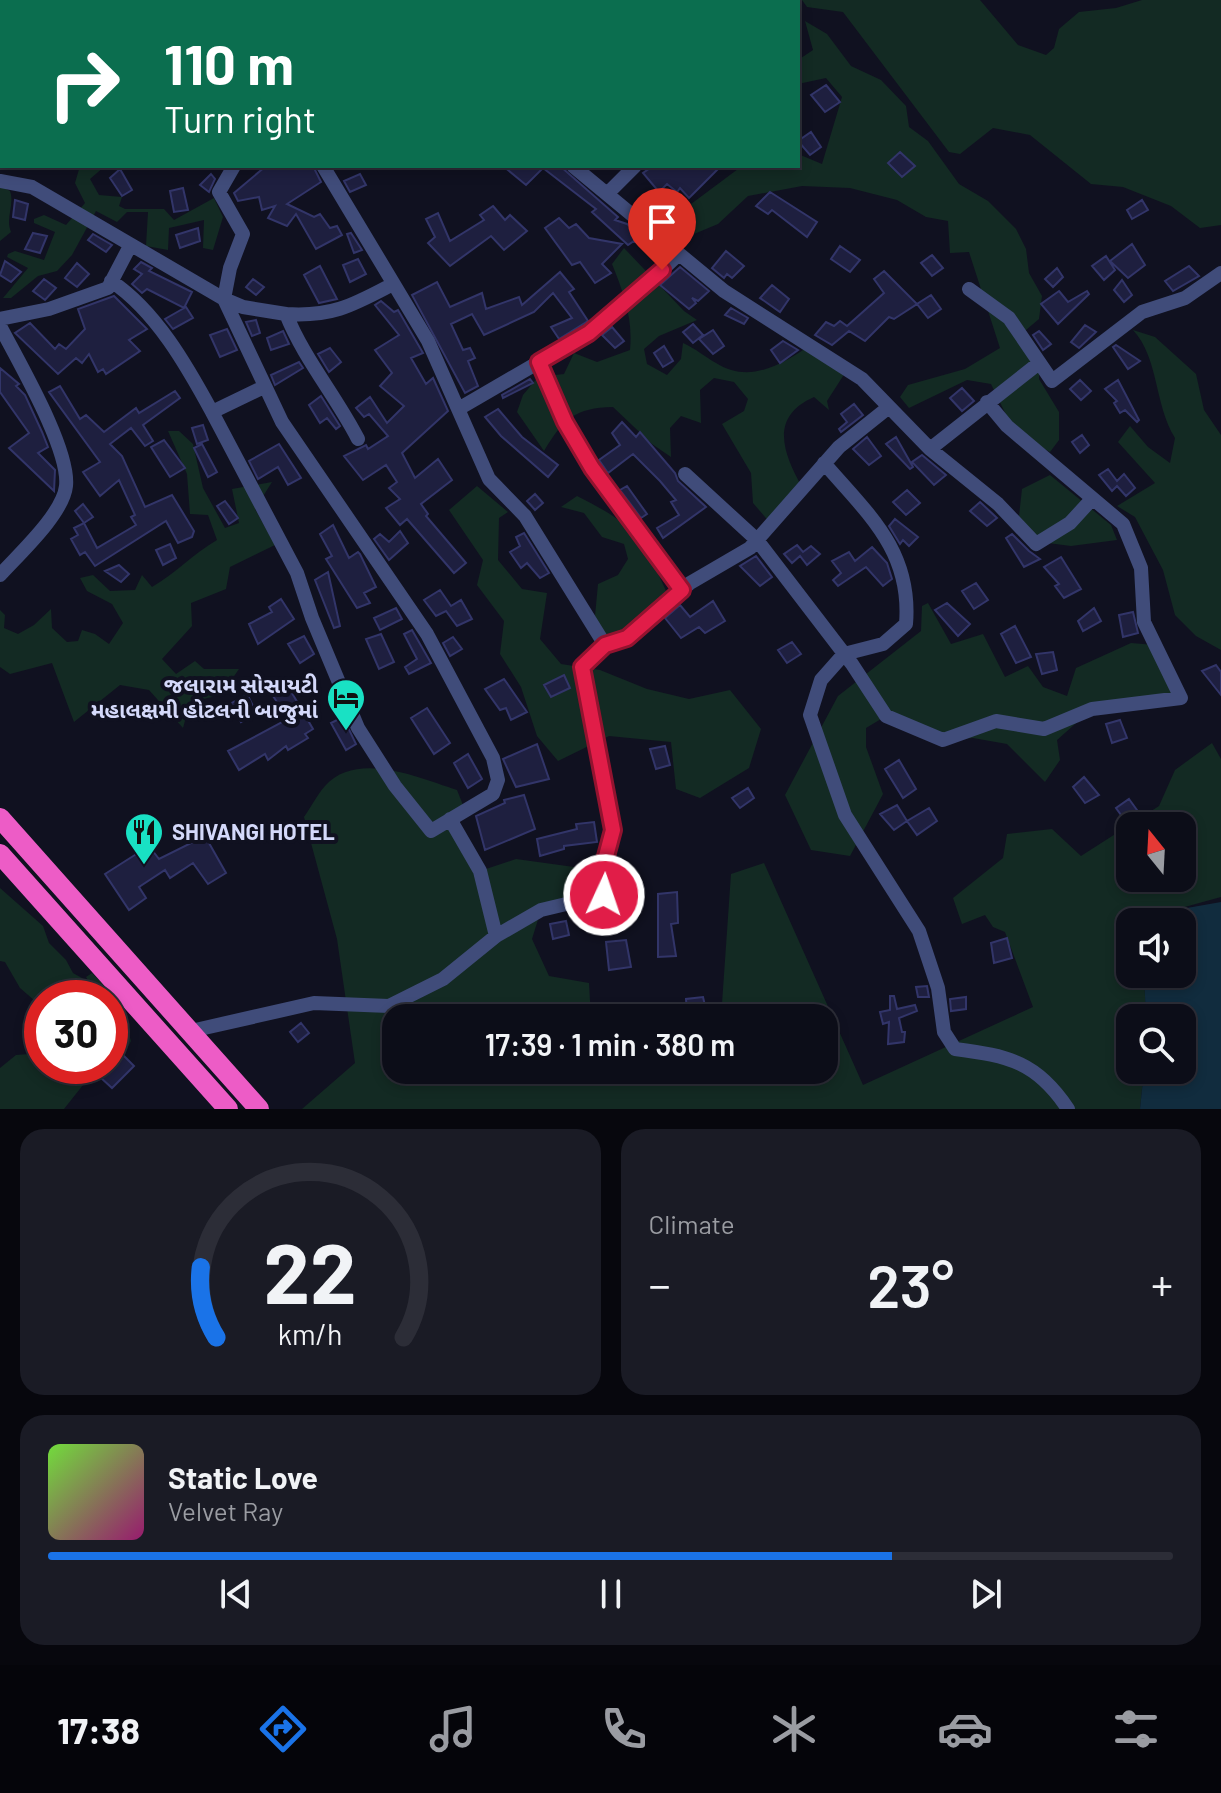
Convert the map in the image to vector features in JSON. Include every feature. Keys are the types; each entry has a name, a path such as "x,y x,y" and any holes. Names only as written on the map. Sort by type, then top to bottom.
{"highway":[{"path":"0,818 259,1109"},
{"path":"2,857 228,1109"}],"street":[{"path":"111,281 128,293 178,354 212,412 297,573 312,618 358,728 395,786 431,831 493,794 498,780 493,758 427,634 376,557 329,496 282,422 224,299 230,268 243,234 219,192 233,168"},
{"path":"324,168 428,341 489,479 525,516 605,645"},
{"path":"575,168 724,291 862,379 930,449 998,504 1036,544 1070,523 1092,499"},
{"path":"607,194 633,168"},
{"path":"0,181 32,187 130,246 243,307 320,316 345,309 393,284"},
{"path":"0,319 49,309 108,288 130,246"},
{"path":"460,408 616,312 679,254"},
{"path":"969,289 1009,318 1052,381 1142,312 1185,298 1221,273"},
{"path":"286,314 297,341 338,398 358,439"},
{"path":"0,326 4,346 58,442 66,486 48,522 0,575"},
{"path":"539,362 565,422 592,468 682,590"},
{"path":"930,449 1039,363"},
{"path":"212,412 264,387"},
{"path":"685,474 757,540 844,654 886,716 943,740 996,721 1044,729 1092,709 1181,698 1144,622 1141,568 1123,524 1007,426 987,402"},
{"path":"191,1031 314,1003 389,1006 443,979 496,936 541,910 604,895 601,875 613,830 582,667 605,645 627,638 682,590 750,548 824,463 889,407"},
{"path":"824,463 866,512 900,560 908,597 906,624 883,644 844,654 821,680 810,715 845,815 919,931 938,988 944,1032 955,1049 1003,1055 1043,1075 1068,1109"},
{"path":"450,819 480,871 496,936"}],"green space":[{"path":"802,0 980,0 1018,45 1046,55 1054,48 1059,29 1079,12 1116,8 1142,0 1221,0 1221,225 1200,228 1171,206 1123,187 1091,184 1030,135 993,128 960,154 949,152 843,12 807,7"},
{"path":"805,21 827,34 851,66 881,80 906,106 909,127 928,141 959,184 988,201 1016,229 1026,249 1029,273 1042,296 1039,319 1020,335 1039,363 1039,379 1059,412 1059,440 1050,452 1015,433 991,384 967,380 909,408 900,397 908,385 965,369 1000,348 969,252 950,253 948,221 926,217 897,200 850,188 802,186 748,196 718,224 682,239 668,231 683,210 738,169 800,168 800,155 822,164 842,97 826,78 800,84 800,59 813,50"},
{"path":"79,168 103,168 90,179 99,195 122,197 119,206 125,209 164,209 174,220 214,198 223,217 213,250 203,248 204,220 169,228 168,250 146,246 148,212 127,212 117,222 96,211 72,255 57,271 38,276 11,298 3,298 28,268 7,257 8,254 15,251 44,260 55,232 34,223 34,219 44,215 66,225 85,203 75,183"},
{"path":"0,186 10,191 11,232 0,241"},
{"path":"624,248 684,311 697,320 659,336 644,349 647,364 667,375 681,359 683,343 728,369 753,372 787,360 809,346 845,373 827,401 829,410 814,397 800,405 785,425 786,449 802,487 771,524 753,503 751,473 722,424 744,411 748,399 734,382 714,378 700,390 701,423 681,416 670,428 671,457 652,444 613,407 589,410 572,417 558,430 544,451 517,412 523,395 538,377 564,374 574,353 597,362 630,350 627,306 612,264"},
{"path":"1133,330 1155,337 1196,374 1204,410 1221,435 1221,650 1196,636 1175,615 1163,570 1135,517 1117,506 1155,483 1118,442 1130,426 1148,447 1170,463 1175,438 1163,411 1148,354"},
{"path":"168,431 179,431 193,444 203,488 225,528 239,523 232,489 272,482 255,509 275,545 230,567 226,589 191,603 192,626 162,659 176,674 195,661 204,669 239,669 221,695 190,702 183,728 149,690 120,685 74,722 52,663 10,674 0,667 0,610 5,615 4,628 18,634 34,625 51,609 52,628 67,642 78,641 82,630 95,634 109,644 123,623 112,604 87,591 80,578 93,575 110,591 135,590 142,575 152,587 217,540 208,515 190,514 187,474"},
{"path":"1050,475 1111,525 1117,540 1071,546 1040,542 1019,516 1022,489"},
{"path":"477,486 508,512 499,518 498,560 522,589 547,593 540,639 561,664 600,670 647,689 689,699 730,690 761,729 749,768 700,798 676,789 671,742 609,736 558,761 537,736 521,687 500,654 504,621 477,585 483,560 449,510"},
{"path":"577,496 611,515 634,533 650,556 666,591 636,630 605,645 595,616 598,584 618,575 628,559 624,544 602,537 584,513 561,507"},
{"path":"928,603 951,644 983,634 1005,677 1028,666 1043,687 1067,696 1076,668 1131,643 1155,645 1181,698 1092,709 1057,740 1060,760 1045,782 1007,744 973,738 943,740 886,716 866,728 866,747 883,794 850,856 811,850 785,795 838,696 921,631 922,606"},
{"path":"1212,743 1221,759 1221,897 1181,908 1116,908 1116,988 1145,988 1145,1004 1116,1004 1116,1084 1143,1084 1140,1109 302,1109 355,1063 337,939 304,817 325,786 338,775 371,768 389,770 457,790 465,810 451,819 480,871 516,859 574,867 601,875 604,895 541,910 532,939 549,976 589,983 590,1004 382,1004 382,1084 838,1084 838,1029 863,1085 1033,1007 1005,932 993,927 985,915 962,924 953,898 1003,858 1007,834 1052,829 1081,856 1116,834 1116,892 1196,892 1196,812 1150,812 1159,806 1175,770"},
{"path":"764,863 827,1004 722,1004 731,874"},
{"path":"0,888 43,926 49,943 66,960 73,973 85,980 24,980 24,991 5,962 0,961"},
{"path":"92,973 99,980 88,980 86,977"},
{"path":"24,1054 24,1084 84,1084 64,1109 0,1109 0,1068 16,1055"}],"water":[{"path":"1221,902 1221,1109 1140,1109 1143,1084 1196,1084 1196,1004 1145,1004 1145,988 1196,988 1196,908 1187,908"}],"building":[{"path":"826,85 840,102 825,112 811,95"},
{"path":"811,132 821,147 810,155 800,140"},
{"path":"900,152 915,166 902,177 888,163"},
{"path":"264,168 314,168 321,182 287,204 314,217 320,214 330,228 337,226 342,235 316,249 296,214 287,226 268,218 275,206 262,210 259,197 238,201 234,193"},
{"path":"505,168 543,168 526,185"},
{"path":"543,168 562,168 618,217 615,220 627,224 660,251 656,256 634,241 628,245 592,212 596,209"},
{"path":"650,168 719,168 689,198 680,188 677,192 667,184 659,192 643,173"},
{"path":"120,169 132,190 122,196 110,178"},
{"path":"211,174 215,179 209,192 200,185"},
{"path":"360,174 366,185 350,192 344,181"},
{"path":"183,188 188,210 174,212 170,191"},
{"path":"770,192 817,222 807,237 772,210 768,214 756,206"},
{"path":"15,200 28,204 25,220 13,217"},
{"path":"1142,200 1148,210 1132,219 1127,210"},
{"path":"493,206 505,220 510,215 527,231 504,250 491,236 450,266 428,243 435,237 426,219 438,213 450,241 484,220 480,215"},
{"path":"559,218 569,228 576,224 589,238 622,244 602,264 611,273 595,283 580,262 572,265 545,228"},
{"path":"198,228 200,241 180,248 176,235"},
{"path":"33,233 47,236 40,253 25,249"},
{"path":"351,233 362,250 354,253 347,234"},
{"path":"93,234 112,245 106,252 88,240"},
{"path":"1132,244 1145,265 1128,278 1110,261"},
{"path":"840,246 860,260 850,272 831,259"},
{"path":"726,251 744,266 732,278 727,274 724,278 712,268"},
{"path":"932,255 943,268 932,276 921,263"},
{"path":"1106,256 1115,270 1104,280 1092,266"},
{"path":"358,259 366,274 350,282 343,265"},
{"path":"5,261 21,272 11,282 0,275"},
{"path":"141,262 152,268 149,271 192,292 184,308 147,289 142,293 132,284 142,274 134,269"},
{"path":"77,263 89,274 77,287 65,278"},
{"path":"320,266 337,299 319,303 304,275"},
{"path":"1189,266 1199,276 1173,291 1165,281"},
{"path":"680,267 709,291 698,301 692,298 696,303 689,309 660,285"},
{"path":"1057,268 1063,277 1053,287 1045,279"},
{"path":"884,271 917,304 894,319 889,317 865,341 849,331 832,345 815,335 826,322 834,326 840,321 847,326 884,293 874,279"},
{"path":"560,272 574,289 569,292 588,321 559,339 551,327 572,318 553,293 534,312 484,335 472,314 451,324 463,350 470,348 475,358 468,361 478,386 465,393 412,295 437,282 450,307 482,293 486,309 519,297 522,305"},
{"path":"44,279 56,288 45,300 33,291"},
{"path":"253,279 264,287 256,295 246,287"},
{"path":"1122,280 1132,295 1124,302 1114,290"},
{"path":"772,285 789,299 780,312 760,298"},
{"path":"1059,291 1068,302 1087,291 1089,294 1058,324 1041,304"},
{"path":"931,295 941,309 928,318 917,304"},
{"path":"114,296 147,329 129,340 140,351 106,374 103,369 98,372 89,354 82,363 76,358 58,374 15,333 30,323 55,349 59,344 66,349 85,329 78,309"},
{"path":"381,301 394,312 398,310 423,353 411,358 426,384 433,378 448,411 402,453 415,478 438,459 452,480 421,504 428,514 426,516 466,563 454,573 407,519 400,525 386,508 400,499 389,488 397,482 386,465 363,480 344,456 366,445 368,449 388,436 369,414 364,417 356,408 370,397 387,423 404,406 380,386 392,373 375,350 399,335 375,305"},
{"path":"186,307 193,318 173,329 165,319"},
{"path":"731,308 748,318 744,324 725,315"},
{"path":"256,320 260,333 252,336 246,322"},
{"path":"693,324 703,335 693,343 683,332"},
{"path":"1085,325 1096,332 1079,348 1071,342"},
{"path":"612,327 624,341 615,348 602,335"},
{"path":"227,329 237,350 220,357 210,335"},
{"path":"713,330 724,346 713,354 699,339"},
{"path":"283,331 289,344 271,350 267,338"},
{"path":"1039,331 1051,344 1043,350 1033,335"},
{"path":"783,341 798,350 780,363 771,350"},
{"path":"1116,345 1140,361 1128,369 1113,347"},
{"path":"664,346 673,361 663,367 654,353"},
{"path":"330,348 341,362 329,372 318,354"},
{"path":"299,362 303,368 275,385 271,375"},
{"path":"0,368 19,384 16,386 25,395 42,432 48,447 38,453 55,470 54,491 9,448 29,433 0,392"},
{"path":"530,379 533,383 503,398 502,395"},
{"path":"1080,380 1091,391 1081,400 1070,389"},
{"path":"1118,380 1139,420 1137,422 1125,410 1120,413 1114,403 1117,401 1105,389"},
{"path":"60,386 80,419 86,415 104,432 136,408 139,413 175,391 180,398 143,425 153,441 145,446 131,428 110,444 122,456 145,507 172,495 194,531 192,537 178,543 166,521 95,566 85,552 80,555 71,539 78,535 74,528 84,523 97,548 136,525 131,517 135,515 119,480 100,496 83,472 100,462 49,392"},
{"path":"962,388 974,401 962,411 950,398"},
{"path":"321,396 340,426 336,429 327,418 320,423 309,405"},
{"path":"854,404 863,415 841,432 839,429 847,422 841,414"},
{"path":"498,409 522,437 558,465 548,477 501,436 485,417"},
{"path":"622,422 636,437 640,432 675,473 678,481 706,507 663,538 657,528 679,515 671,502 676,500 633,454 608,473 599,460 620,445 612,433"},
{"path":"203,425 208,440 197,444 192,428"},
{"path":"1082,435 1089,445 1080,453 1072,442"},
{"path":"867,437 881,456 869,465 853,449"},
{"path":"896,437 913,467 910,469 886,444"},
{"path":"164,440 185,468 170,477 151,447"},
{"path":"202,444 217,472 208,477 194,448"},
{"path":"279,444 301,478 288,485 278,467 258,479 249,461"},
{"path":"922,455 946,475 934,485 912,462"},
{"path":"1108,469 1117,481 1124,474 1135,488 1126,496 1117,486 1112,491 1099,475"},
{"path":"627,486 647,514 641,518 620,490"},
{"path":"907,490 920,503 906,515 893,502"},
{"path":"535,494 543,503 535,510 527,501"},
{"path":"225,501 238,518 229,524 217,506"},
{"path":"980,502 997,518 987,526 970,511"},
{"path":"83,504 93,517 84,523 75,511"},
{"path":"895,519 918,537 909,546 903,540 900,544 889,526"},
{"path":"333,525 349,558 358,552 360,554 376,587 364,593 370,603 357,608 326,559 332,556 320,534"},
{"path":"400,531 408,543 389,560 374,539 380,534 389,542"},
{"path":"524,533 549,573 540,578 527,563 521,568 510,552 520,546 516,537"},
{"path":"1012,534 1040,559 1024,567 1006,538"},
{"path":"170,544 176,558 163,565 156,550"},
{"path":"797,545 803,552 811,546 820,554 807,565 800,556 792,563 784,554"},
{"path":"872,547 887,563 892,579 883,586 866,567 838,586 833,580 841,573 832,561 849,552 855,561"},
{"path":"756,556 772,577 760,586 740,566"},
{"path":"1061,557 1081,589 1064,598 1055,586 1059,584 1044,567"},
{"path":"119,565 129,574 121,582 105,571"},
{"path":"328,572 340,626 334,628 315,580"},
{"path":"976,583 988,600 974,609 962,591"},
{"path":"440,590 451,606 461,600 472,619 457,626 446,611 436,616 424,600"},
{"path":"281,599 294,619 258,644 249,624 272,612 269,607"},
{"path":"713,601 725,621 705,633 699,627 681,638 665,618 680,605 690,617"},
{"path":"947,603 970,624 958,636 935,610"},
{"path":"396,608 402,619 380,630 374,618"},
{"path":"1094,608 1101,621 1083,631 1078,621"},
{"path":"1133,612 1138,633 1123,637 1119,615"},
{"path":"1015,626 1031,657 1016,663 1001,634"},
{"path":"412,630 431,663 409,674 405,667 417,659 404,634"},
{"path":"381,634 394,662 379,669 366,639"},
{"path":"304,636 314,654 300,663 288,644"},
{"path":"453,637 462,649 450,656 443,643"},
{"path":"792,642 801,654 787,663 778,650"},
{"path":"1053,652 1057,670 1042,674 1036,654"},
{"path":"1216,665 1221,672 1221,695 1202,671"},
{"path":"564,675 570,688 551,697 544,685"},
{"path":"504,679 527,712 511,720 506,708 500,710 485,689"},
{"path":"289,688 313,729 305,734 308,738 288,750 286,746 268,760 265,754 239,770 228,751 288,719 273,696"},
{"path":"247,694 256,712 241,722 230,704"},
{"path":"427,708 450,743 434,754 411,718"},
{"name":"જલારામ સોસાયટી મહાલ‌ક્ષમી હોટલની બાજુમાં","path":"343,717 356,744 346,750 331,723"},
{"path":"1120,720 1127,738 1112,743 1106,724"},
{"path":"537,744 549,779 516,787 503,759"},
{"path":"665,746 670,765 656,769 650,749"},
{"path":"468,754 482,779 468,788 454,763"},
{"path":"899,760 916,789 903,798 885,769"},
{"path":"1084,777 1099,795 1085,803 1073,787"},
{"path":"748,788 754,798 740,808 732,798"},
{"path":"524,795 535,829 485,850 476,816 505,803 504,800"},
{"path":"1129,799 1138,812 1119,812 1116,808"},
{"path":"897,805 907,821 894,830 880,814"},
{"path":"929,808 937,821 917,835 907,821"},
{"path":"594,822 597,842 564,846 564,849 540,856 537,839 577,829 576,824"},
{"path":"205,836 226,873 208,884 193,863 170,878 165,870 139,887 146,898 129,910 105,874 149,846 159,859"},
{"path":"677,892 678,923 671,924 676,956 658,957 658,894"},
{"path":"609,903 611,922 596,926 593,908"},
{"path":"566,921 569,935 553,939 550,924"},
{"path":"1007,938 1012,958 994,963 991,943"},
{"path":"626,940 631,967 609,970 606,942"},
{"path":"927,986 929,997 918,997 916,987"},
{"path":"890,996 894,996 897,1009 915,1005 917,1011 899,1018 902,1032 905,1032 904,1042 888,1044 889,1022 883,1024 880,1012 890,1010"},
{"path":"703,997 705,1004 686,1004 686,999"},
{"path":"966,997 966,1009 951,1011 950,999"},
{"path":"301,1023 309,1033 298,1042 290,1032"}],"place":[{"name":"જલારામ સોસાયટી મહાલ‌ક્ષમી હોટલની બાજુમાં","path":"346,732"},
{"name":"SHIVANGI HOTEL","path":"144,866"}],"route":[{"path":"604,895 601,875 613,830 582,667 605,645 627,638 682,590 645,544 592,468 565,422 539,362 589,333 662,270"}]}
